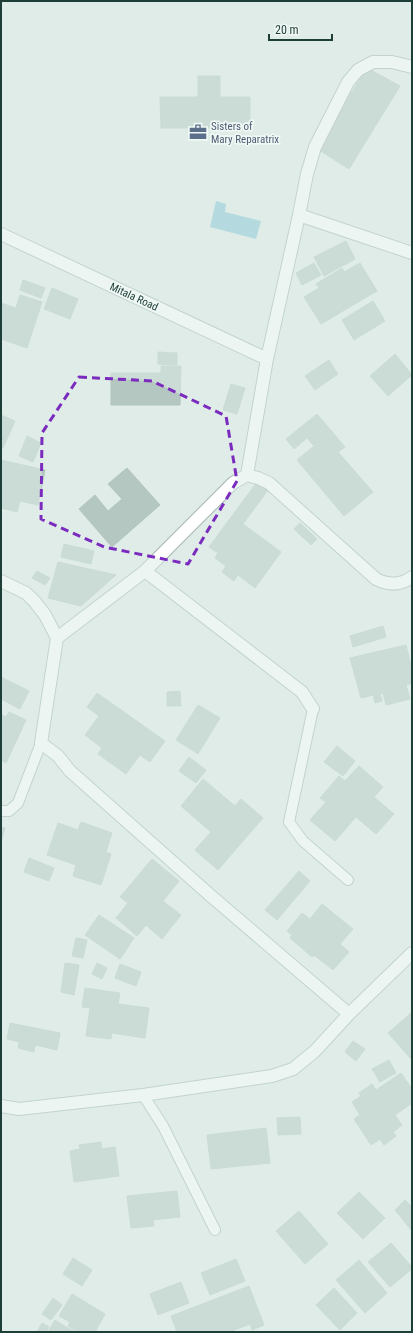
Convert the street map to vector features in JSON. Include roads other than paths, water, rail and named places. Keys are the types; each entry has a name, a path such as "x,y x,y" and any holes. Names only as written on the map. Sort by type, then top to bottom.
{"street":[{"path":"57,638 145,571 233,484 247,475 267,359 307,174 315,147 348,82 358,70 373,62 392,62 412,67"},
{"path":"299,215 412,253"},
{"name":"Mitala Road","path":"1,234 267,359"},
{"path":"247,475 269,483 376,579 387,584 398,584 412,578"},
{"path":"145,571 302,692 313,709"},
{"path":"1,581 26,593 35,602 45,615 57,638 41,743 58,756 70,771 211,896 350,1014"},
{"path":"1,1106 19,1109 143,1095 272,1076 293,1069 315,1050 412,953"}],"lane":[{"path":"313,709 289,822 303,841 348,880"},
{"path":"1,811 9,810 18,803 41,743"},
{"path":"143,1095 163,1126 215,1230"}],"water":[{"path":"216,201 226,204 225,212 261,221 256,239 210,227"}],"place":[{"name":"Sisters of Mary Reparatrix","path":"198,132"}]}
